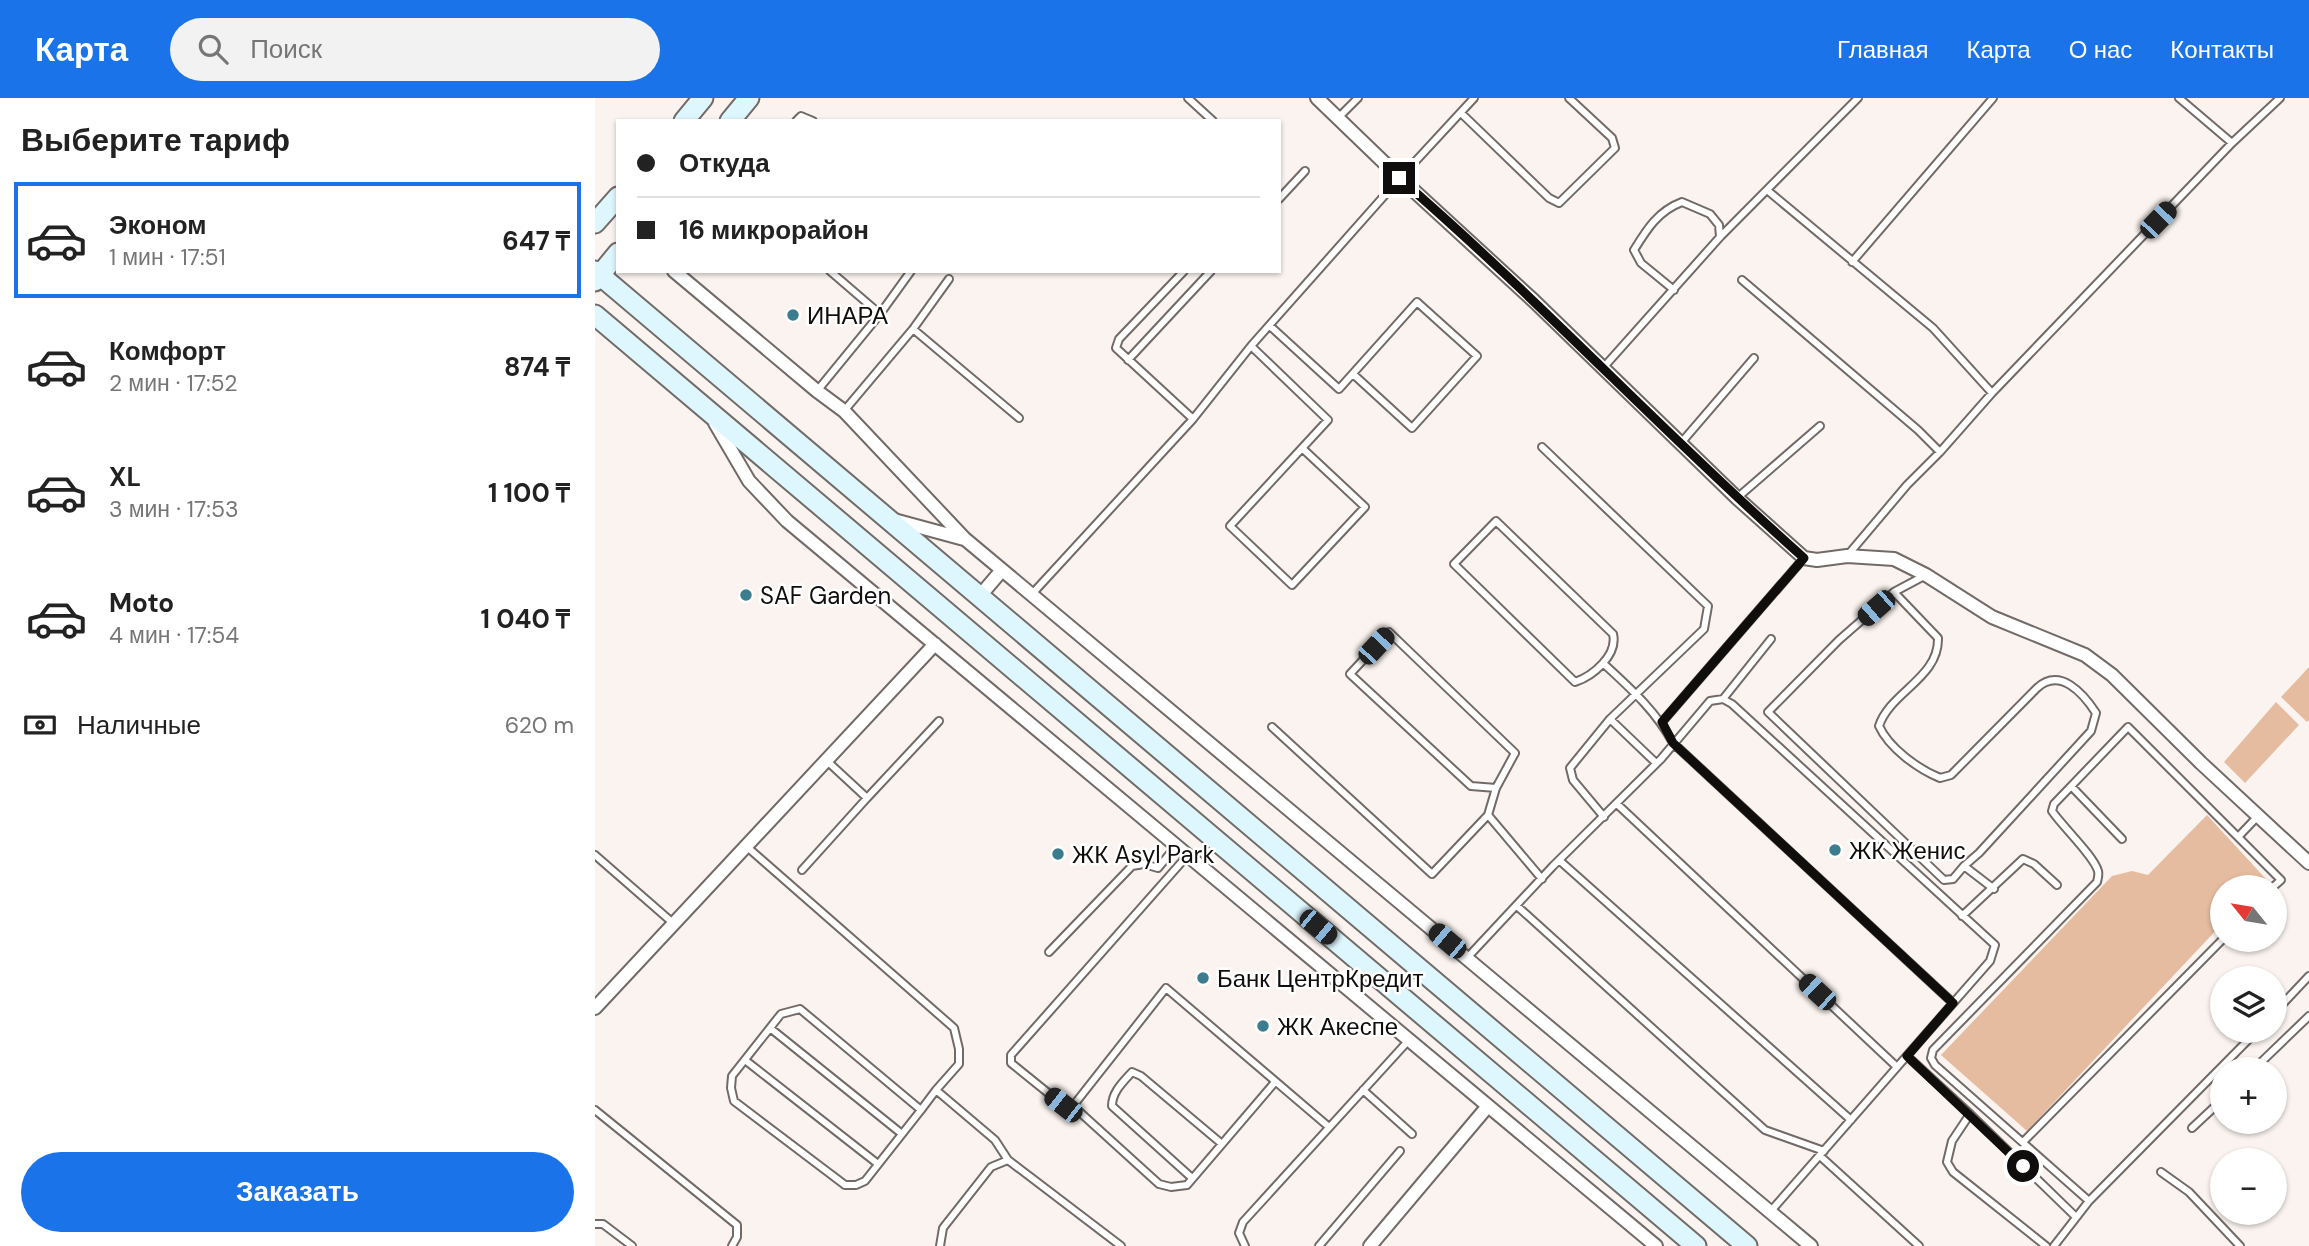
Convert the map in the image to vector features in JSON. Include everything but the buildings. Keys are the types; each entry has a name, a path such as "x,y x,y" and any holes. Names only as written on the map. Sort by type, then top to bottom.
{"main road":[{"path":"732,119 749,98"},
{"path":"686,119 701,100"},
{"path":"595,223 616,199"},
{"path":"616,255 596,276 1747,1246"},
{"path":"595,316 1696,1246"},
{"path":"1423,1016 1444,990"}],"street":[{"path":"1317,98 1399,178 1534,301 1737,498 1804,558 1817,560 1847,555 1894,559 1926,575 1992,617 2085,655 2112,675 2258,816 2308,860"},
{"path":"676,273 844,411 965,539 1811,1246"},
{"path":"709,414 749,481 787,521 1656,1246"},
{"path":"885,518 965,539"},
{"path":"979,597 1002,570"},
{"path":"595,1008 935,644"},
{"path":"1370,1246 1488,1106"}],"lane":[{"path":"1188,98 1211,119"},
{"path":"1338,118 1358,98"},
{"path":"1031,594 1193,419 1251,346 1399,178 1474,98"},
{"path":"1461,113 1549,198 1559,203 1615,148 1612,138 1569,98"},
{"path":"1603,368 1720,237 1859,98"},
{"path":"1852,262 1993,98"},
{"path":"2179,98 2232,143"},
{"path":"1847,555 1907,485 1993,393 2232,143 2280,98"},
{"path":"1281,197 1305,172"},
{"path":"1767,190 1933,328 1993,393"},
{"path":"1674,290 1641,263 1635,250 1656,218 1667,207 1682,202 1710,214 1719,225 1720,237"},
{"path":"832,273 880,314"},
{"path":"817,391 910,273"},
{"path":"1182,273 1119,339 1116,348 1193,419"},
{"path":"1128,360 1209,273"},
{"path":"844,411 913,328 949,279"},
{"path":"1742,281 1918,430 1940,452"},
{"path":"1271,326 1339,389 1417,302 1477,356 1412,428 1353,374"},
{"path":"913,328 1019,418"},
{"path":"1251,346 1328,420 1302,448 1230,526 1292,585 1364,507 1302,448"},
{"path":"1681,443 1754,358"},
{"path":"1737,498 1820,426"},
{"path":"1542,447 1708,606 1704,629 1635,693 1570,768 1573,780 1604,817"},
{"path":"1496,521 1613,634 1615,639 1604,664 1589,677 1575,682 1454,564 1496,521"},
{"path":"1662,722 1804,558"},
{"path":"1895,593 1938,638 1938,650 1927,669 1882,715 1879,726 1883,734 1924,771 1940,778 1951,775 2043,682 2052,679 2064,681 2089,703 2096,713 2091,731 1953,879 1944,880 1768,712 1839,640 1895,593 1926,575"},
{"path":"1272,727 1432,874 1488,815 1496,788 1515,753 1389,632 1350,674 1471,786 1496,788"},
{"path":"1723,699 1771,639"},
{"path":"1604,664 1662,722 1673,743 1953,1003"},
{"path":"1467,958 1559,860 1656,763 1710,701 1723,699 1732,704 1995,945 1990,961 1770,1212"},
{"path":"1610,719 1656,763"},
{"path":"802,870 939,720"},
{"path":"2089,1200 1935,1065 1931,1058 1933,1050 2097,882 2099,873 2095,864 2052,811 2054,804 2128,727 2275,875"},
{"path":"826,760 867,798"},
{"path":"2072,786 2122,839"},
{"path":"1617,804 1897,1067"},
{"path":"1488,815 1542,879"},
{"path":"2239,836 2258,816"},
{"path":"1049,953 1132,866 1144,864 1157,868 1177,845"},
{"path":"746,846 954,1028 959,1064 865,1181 856,1185 845,1185 734,1101 732,1076 781,1014 800,1009 921,1110"},
{"path":"595,855 673,923"},
{"path":"1188,855 1011,1055 1011,1063 1063,1105 1073,1106 1159,1184 1171,1187 1187,1185 1275,1082"},
{"path":"1962,916 2023,859 2034,864 2057,885"},
{"path":"1559,860 1851,1120"},
{"path":"1964,866 1994,888"},
{"path":"1517,906 1765,1130 1822,1153 1919,1246"},
{"path":"2023,1142 2210,952"},
{"path":"2287,999 2309,976"},
{"path":"1073,1106 1165,988 1329,1128"},
{"path":"2266,1057 2309,1016"},
{"path":"770,1028 902,1134"},
{"path":"1245,1246 1239,1233 1244,1222 1409,1040"},
{"path":"2054,1246 2089,1200 2245,1043"},
{"path":"1907,1056 2076,1217"},
{"path":"745,1060 878,1164"},
{"path":"1192,1178 1112,1105 1112,1097 1123,1082 1132,1072 1141,1076 1222,1144"},
{"path":"936,1090 995,1140 1008,1160 1121,1246"},
{"path":"1363,1090 1412,1134"},
{"path":"595,1110 737,1225 737,1237 732,1246"},
{"path":"2192,1128 2210,1111"},
{"path":"1970,1114 1952,1141 1947,1162 1953,1172 2046,1246"},
{"path":"1319,1246 1400,1151"},
{"path":"940,1246 943,1228 983,1177 991,1167 1008,1160"},
{"path":"2161,1172 2189,1192 2240,1246"},
{"path":"595,1224 603,1224 632,1246"}],"shaded area":[{"path":"2309,667 2309,720 2307,722 2281,697"},
{"path":"2276,702 2299,725 2245,783 2224,762"},
{"path":"2207,815 2262,875 2210,875 2210,937 2027,1131 1941,1055 2112,876 2132,871 2148,875"}],"place":[{"name":"ИНАРА","path":"793,315"},
{"name":"SAF Garden","path":"746,595"},
{"name":"ЖК Женис","path":"1835,850"},
{"name":"ЖК Asyl Park","path":"1058,854"},
{"name":"Банк ЦентрКредит","path":"1203,978"},
{"name":"ЖК Акеспе","path":"1263,1026"}],"route":[{"path":"1399,178 1534,301 1737,498 1804,558 1662,722 1673,743 1953,1003 1907,1056 2023,1166"}]}
